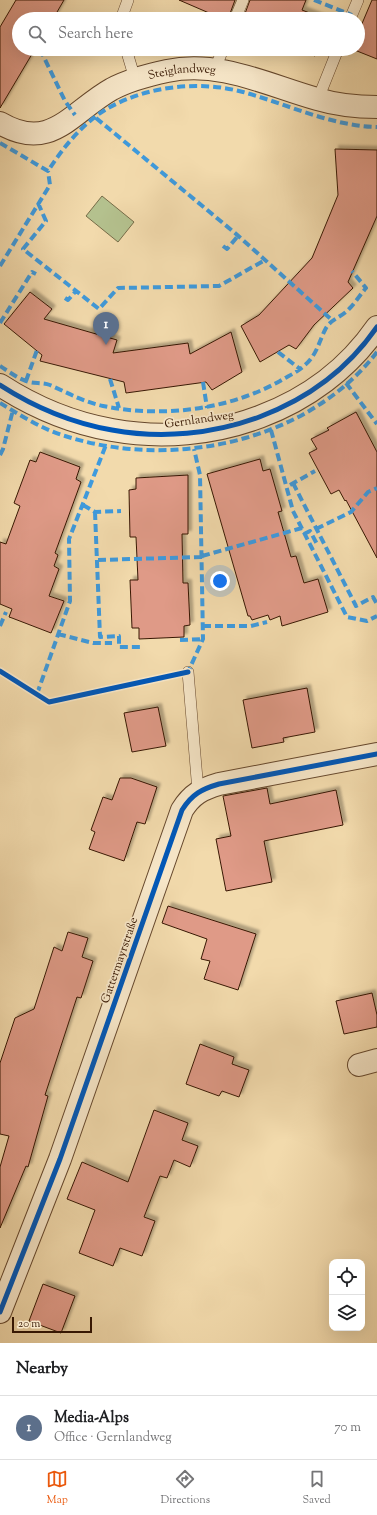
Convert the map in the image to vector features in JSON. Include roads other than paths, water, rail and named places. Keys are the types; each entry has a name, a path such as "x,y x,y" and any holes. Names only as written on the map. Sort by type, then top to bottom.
{"street":[{"name":"Steiglandweg","path":"0,123 20,132 35,134 49,132 60,127 91,102 113,89 135,79 219,59 236,73 318,100 352,106 377,108"},
{"name":"Gernlandweg","path":"0,385 36,405 66,418 112,430 160,435 218,429 273,412 316,388 350,359 377,327"},
{"name":"Gattermayrstraße","path":"0,1312 60,1159 182,810 190,798 198,791 219,784 377,754"}],"lane":[{"path":"124,12 128,0"},
{"path":"238,12 243,0"},
{"path":"353,12 358,0"},
{"path":"128,56 135,79"},
{"path":"318,100 335,56"},
{"path":"188,672 198,791"}],"place":[{"name":"Media-Alps","path":"106,345"}]}
